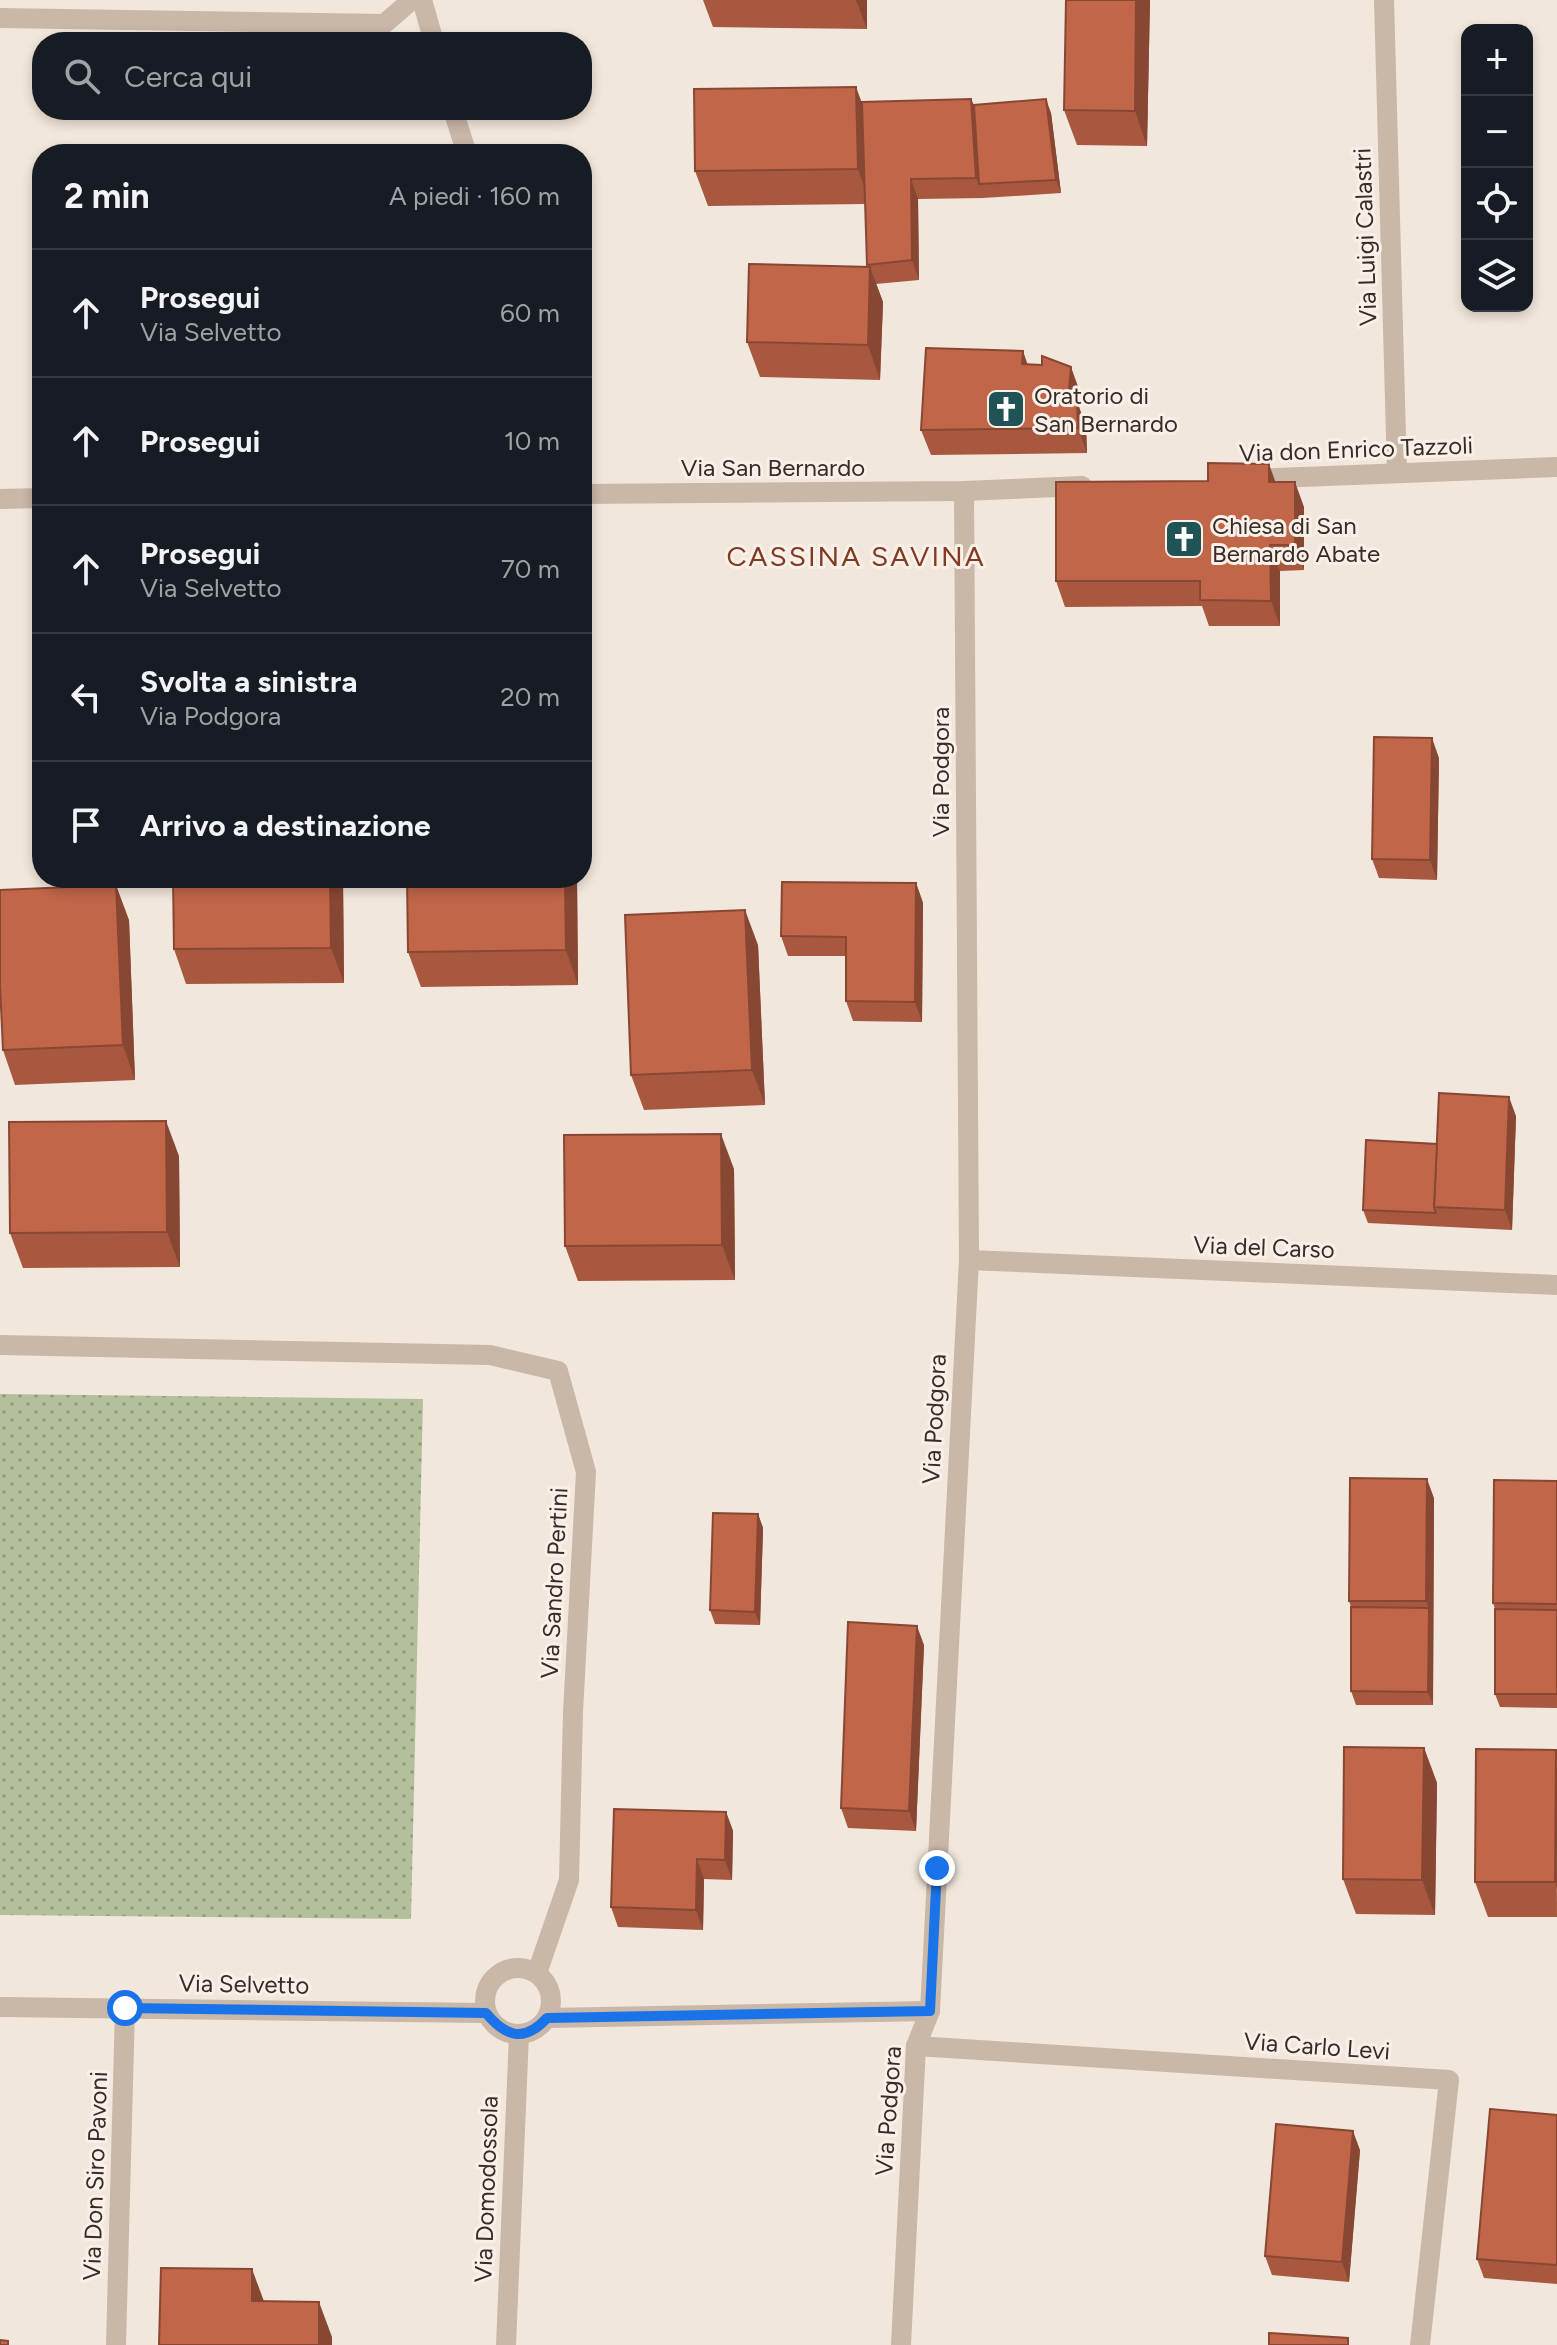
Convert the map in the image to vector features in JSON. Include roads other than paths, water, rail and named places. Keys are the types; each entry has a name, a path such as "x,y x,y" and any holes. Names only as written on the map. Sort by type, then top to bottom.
{"street":[{"path":"0,18 384,24 412,0"},
{"path":"422,0 431,32"},
{"name":"Via Luigi Calastri","path":"1384,0 1397,473"},
{"path":"456,120 464,144"},
{"name":"Via don Enrico Tazzoli","path":"1227,480 1557,467"},
{"path":"964,491 1104,485"},
{"name":"Via San Bernardo","path":"592,494 964,491"},
{"name":"Via Podgora","path":"901,2345 916,2046 930,2011 969,1260 964,491"},
{"path":"0,499 32,498"},
{"name":"Via del Carso","path":"969,1260 1557,1285"},
{"name":"Via Sandro Pertini","path":"0,1345 490,1355 558,1371 586,1472 573,1712 569,1880 537,1973"},
{"path":"516,1967 537,1973 550,1990 552,2000 547,2018 530,2032 519,2034 499,2029 486,2013 485,1992 497,1974 516,1967"},
{"name":"Via Selvetto","path":"0,2007 486,2013"},
{"name":"Via Don Siro Pavoni","path":"116,2345 125,2008"},
{"path":"547,2018 930,2011"},
{"name":"Via Domodossola","path":"506,2345 519,2034"},
{"name":"Via Carlo Levi","path":"916,2046 1449,2080 1420,2345"}],"place":[{"name":"Oratorio di San Bernardo","path":"1006,409"},
{"name":"Chiesa di San Bernardo Abate","path":"1184,539"}],"district":[{"name":"CASSINA SAVINA","path":"856,556"}]}
